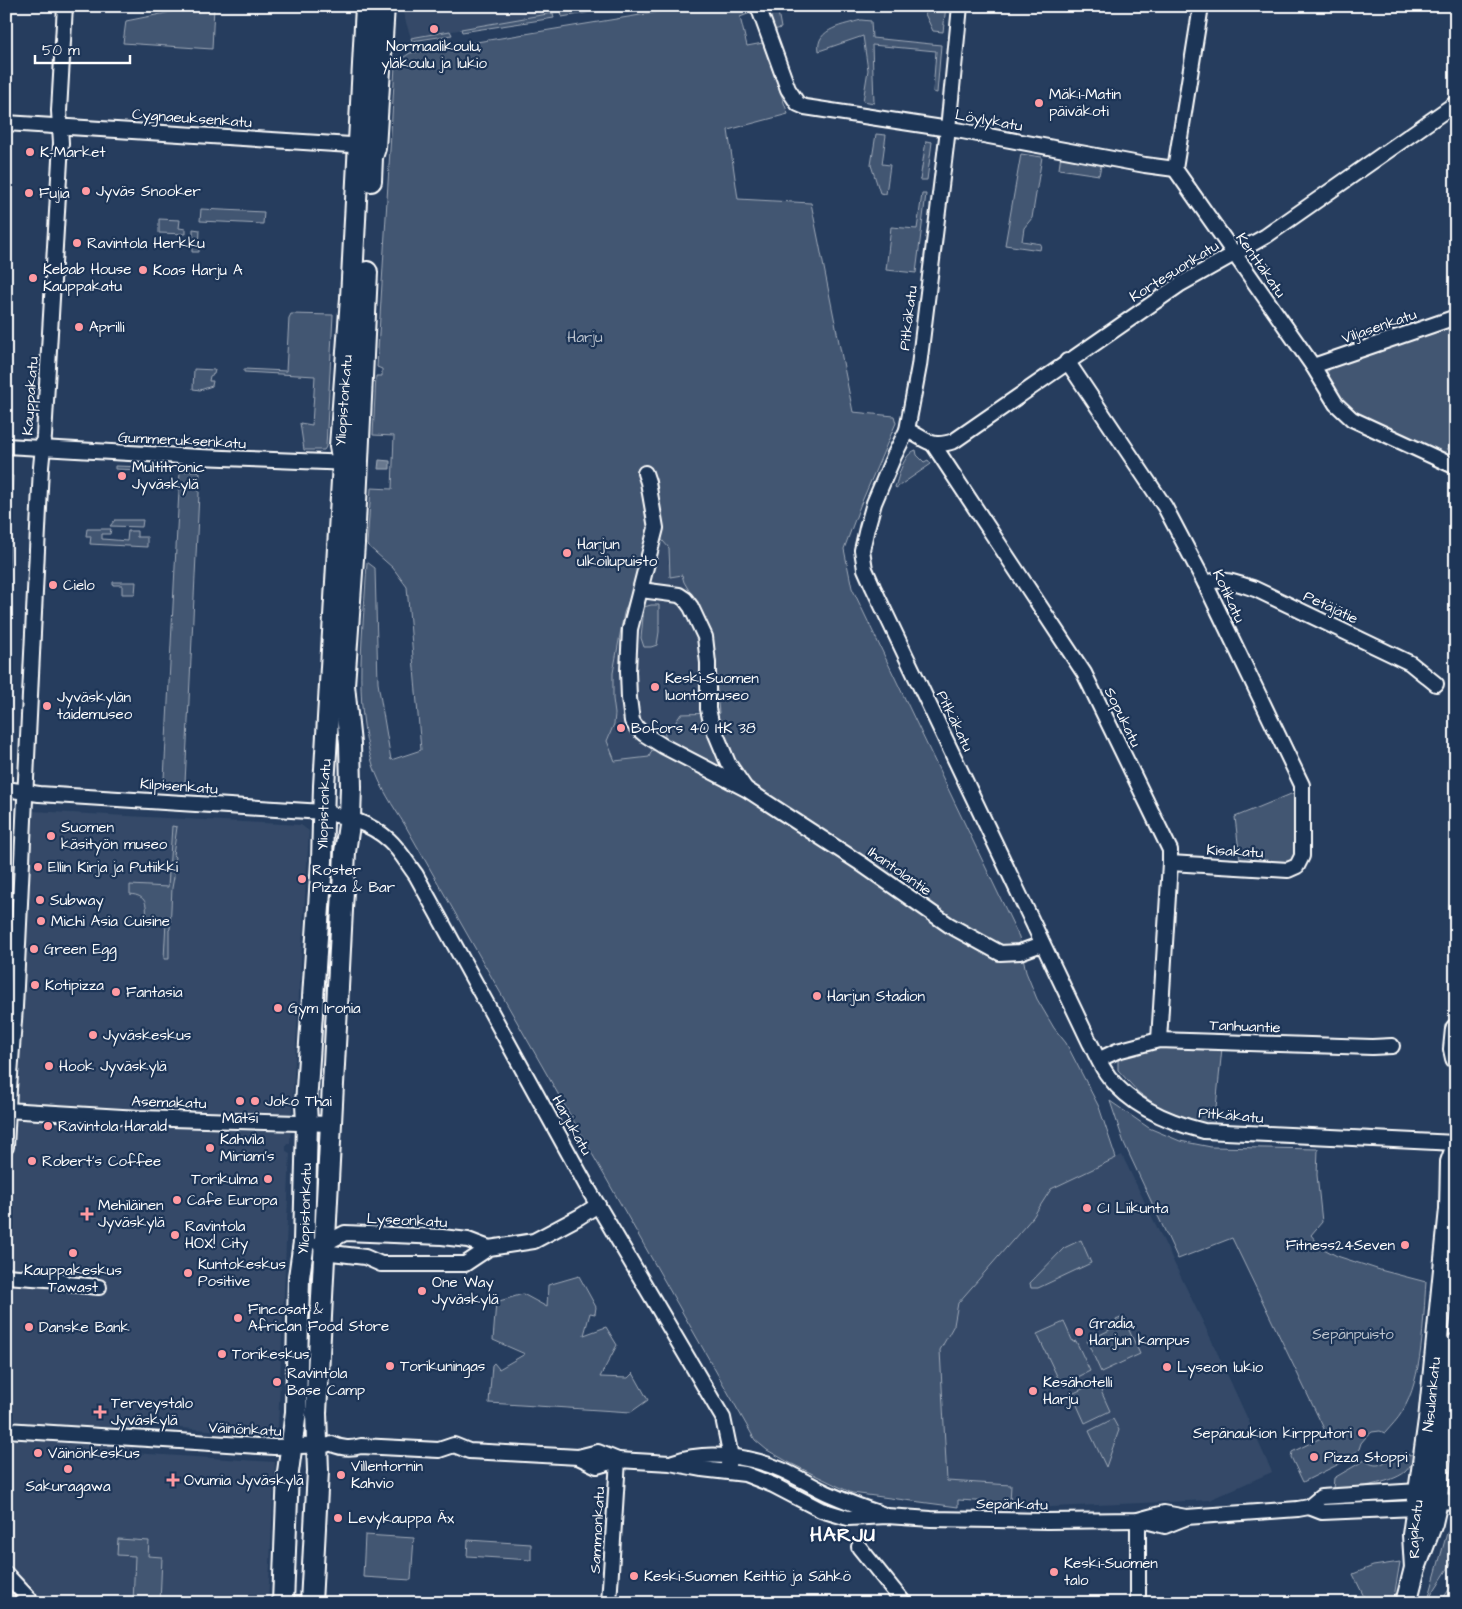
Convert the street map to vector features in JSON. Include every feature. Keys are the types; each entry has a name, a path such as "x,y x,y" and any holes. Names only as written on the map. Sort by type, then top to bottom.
{"main road":[{"name":"Yliopistonkatu","path":"283,1603 288,1472 296,1412 299,1276 304,1242 306,1104 324,786 372,157 367,143 366,6"},
{"name":"Yliopistonkatu","path":"367,143 384,6"},
{"name":"Yliopistonkatu","path":"311,1603 318,1472 325,1445 316,1414 345,852 350,818 350,744 344,685 354,544 350,463"},
{"path":"1456,1029 1454,1049 1456,1058"},
{"name":"Nisulankatu","path":"1417,1499 1429,1420 1450,1209 1451,1162 1456,1148"},
{"name":"Nisulankatu","path":"1446,1502 1442,1428 1456,1344"},
{"name":"Rajakatu","path":"1415,1568 1413,1536 1417,1499"},
{"name":"Rajakatu","path":"1406,1603 1415,1568 1432,1523 1446,1502"}],"street":[{"name":"Kauppakatu","path":"6,1147 26,796 42,449 61,144 59,126 64,6"},
{"name":"Pitkäkatu","path":"960,6 948,129 919,366 907,430 884,480 867,528 862,550 873,587 1042,944 1108,1076 1117,1086 1142,1107 1158,1116 1177,1125 1204,1131 1456,1142"},
{"path":"1175,169 1201,6"},
{"name":"Löylykatu","path":"759,9 781,74 798,104 816,110 948,129 1175,169"},
{"name":"Kortesuonkatu","path":"933,444 942,444 954,440 1179,285 1266,236 1456,103"},
{"name":"Cygnaeuksenkatu","path":"6,123 367,143"},
{"name":"Kenttäkatu","path":"1175,169 1313,366 1336,404 1352,419 1456,467"},
{"name":"Viljasenkatu","path":"1313,366 1456,317"},
{"name":"Kotikatu","path":"1067,361 1166,507 1205,583 1302,785 1302,856 1297,866"},
{"path":"907,430 933,444"},
{"name":"Sopukatu","path":"933,444 1084,674 1170,850 1159,1040"},
{"name":"Gummeruksenkatu","path":"6,446 350,463"},
{"name":"Ihantolantie","path":"644,473 648,482 656,528 629,636 628,671 632,721 644,734 663,746 746,789 860,863 949,925 1000,953 1020,952 1042,944"},
{"name":"Petäjätie","path":"1205,583 1216,579 1234,582 1255,589 1410,662 1436,684"},
{"name":"Ihantolantie","path":"641,590 679,595 691,607 705,637 708,663 708,709 711,722 728,763 746,789"},
{"name":"Kilpisenkatu","path":"6,789 26,796 45,794 324,812 350,818"},
{"name":"Harjukatu","path":"350,818 370,827 389,840 416,874 598,1205 723,1418 730,1452 728,1464"},
{"name":"Kisakatu","path":"1170,864 1288,870 1297,866"},
{"name":"Tanhuantie","path":"1100,1059 1117,1051 1159,1040 1372,1047 1392,1046"},
{"name":"Asemakatu","path":"7,1110 140,1118 331,1124"},
{"name":"Lyseonkatu","path":"324,1244 332,1253 365,1257 381,1264 465,1264 489,1248 534,1241 579,1218 598,1205"},
{"name":"Lyseonkatu","path":"304,1242 324,1244 345,1234 442,1237 468,1240 489,1248"},
{"path":"6,1276 60,1280 67,1284 99,1287"},
{"name":"Väinönkatu","path":"6,1430 292,1447 325,1445 339,1440 354,1441 361,1446 439,1450 454,1445 469,1452 578,1457 598,1466 618,1460 670,1463 685,1458 713,1456 728,1464"},
{"name":"Sammonkatu","path":"609,1603 618,1460"},
{"name":"Sepänkatu","path":"728,1464 821,1510 848,1518 887,1516 1016,1521 1138,1520 1165,1526 1186,1518 1309,1507 1321,1497 1417,1499"},
{"path":"1417,1499 1446,1502"},
{"path":"1138,1520 1138,1603"},
{"path":"859,1547 904,1603"},
{"path":"6,1574 33,1603"}],"shaded area":[{"name":"Normaalikoulu, yläkoulu ja lukio","path":"403,6 601,6 411,38 403,13"},
{"path":"379,460 390,461 390,469 378,469"},
{"path":"658,534 669,548 668,563 682,575 684,582 700,609 713,649 719,713 697,712 679,719 675,723 668,724 664,731 666,736 659,751 652,750 649,757 614,761 607,741 614,724 613,673 624,613 633,589 646,535"},
{"path":"6,805 13,805 13,810 301,825 309,831 290,1143 287,1143 286,1146 286,1151 290,1153 278,1427 271,1434 135,1425 133,1453 275,1462 268,1603 6,1603"},
{"name":"Gradia, Harjun kampus","path":"1122,1155 1211,1339 1272,1472 1209,1500 1030,1508 1010,1503 1011,1485 947,1481 940,1350 954,1325 958,1303 1033,1217 1051,1189"}],"green space":[{"path":"181,6 214,6 212,49 123,43 126,21 181,10"},
{"path":"593,6 627,6 562,17 561,12"},
{"name":"Harju","path":"737,6 738,10 751,6 753,12 740,17 747,46 763,43 788,114 728,130 738,199 811,203 853,412 894,416 896,423 860,506 844,549 852,588 1019,937 1026,972 1037,999 1054,1028 1066,1043 1099,1107 1116,1158 1051,1189 1033,1217 958,1303 954,1325 940,1350 947,1481 1011,1485 1010,1503 958,1500 958,1507 852,1493 790,1463 767,1450 755,1440 387,796 373,765 367,740 361,690 361,664 367,562 375,568 378,683 391,760 421,750 407,587 393,568 367,545 371,488 392,489 394,436 373,435 376,376 382,376 382,369 377,367 395,66 410,53 689,7","holes":["657,534 669,548 670,577 682,575 684,582 700,609 713,649 719,713 681,714 675,723 664,726 665,736 659,751 652,750 649,757 615,761 607,741 614,724 613,673 624,613 633,589 646,535"]},
{"path":"761,6 777,6 781,28 770,31"},
{"path":"935,6 946,6 943,32 933,31 925,14"},
{"path":"553,13 554,18 462,32 461,29"},
{"path":"861,20 871,21 872,38 941,45 937,93 933,92 936,51 872,45 874,103 863,101 868,70 863,36 819,51 819,43 826,32"},
{"path":"450,31 452,35 412,41 411,38"},
{"path":"876,134 886,135 882,164 890,165 886,194 880,193 871,165"},
{"path":"926,141 932,142 927,180 920,180"},
{"path":"1021,154 1042,157 1032,218 1024,228 1022,241 1041,244 1040,250 1005,245"},
{"path":"1061,154 1102,161 1099,175 1059,169"},
{"path":"922,194 926,194 916,273 886,270 891,227 917,229"},
{"path":"201,209 264,212 263,224 200,221"},
{"path":"159,219 180,220 179,228 186,229 186,234 159,233"},
{"path":"193,229 200,230 199,252 192,252 190,239 193,239"},
{"path":"291,314 333,315 326,447 324,450 304,450 300,423 312,425 315,376 244,372 244,369 286,371 289,318"},
{"path":"1448,327 1456,348 1456,432 1445,454 1355,414 1340,400 1327,379 1327,373 1331,367"},
{"path":"194,369 215,370 214,374 210,376 209,381 213,381 212,386 200,390 193,389"},
{"path":"916,450 917,455 924,462 928,460 931,464 896,488 905,461"},
{"path":"115,466 145,467 145,470 115,469"},
{"path":"180,471 198,471 200,473 185,783 183,785 166,785 164,784 164,779"},
{"path":"6,475 13,476 6,635"},
{"path":"115,520 143,520 142,527 110,526"},
{"path":"87,529 111,529 110,534 102,534 102,539 127,541 128,531 137,531 137,537 147,537 147,547 90,544 91,536 86,536"},
{"path":"113,582 136,582 135,594 122,594 122,585 113,585"},
{"path":"659,605 657,645 644,647 641,638 644,607"},
{"path":"1296,792 1295,855 1291,860 1286,862 1240,860 1235,817"},
{"path":"172,826 177,827 173,855 175,857 174,877 169,930 169,959 164,959 166,921 146,919 145,902 140,897 130,894 130,885 168,887"},
{"path":"1159,1047 1222,1048 1214,1127 1162,1109 1138,1092 1118,1070 1118,1061 1125,1055"},
{"name":"Sepänpuisto","path":"1110,1101 1149,1128 1180,1141 1211,1147 1318,1149 1317,1175 1322,1222 1311,1235 1322,1248 1337,1256 1426,1282 1421,1349 1414,1383 1402,1412 1385,1433 1380,1431 1372,1432 1361,1443 1359,1449 1347,1460 1303,1482 1291,1457 1292,1452 1327,1435 1232,1238 1178,1259 1124,1143"},
{"path":"1081,1240 1091,1263 1038,1288 1031,1288 1030,1283 1064,1248"},
{"path":"579,1276 596,1307 595,1314 590,1313 584,1335 606,1327 617,1345 600,1377 628,1378 633,1373 648,1400 631,1412 489,1403 492,1365 494,1363 499,1369 525,1354 493,1340 496,1302 523,1294 547,1307 548,1285"},
{"path":"1123,1317 1140,1354 1101,1372 1087,1341 1118,1326 1116,1320"},
{"path":"1064,1322 1073,1342 1076,1341 1090,1371 1066,1383 1058,1378 1037,1334"},
{"path":"1097,1382 1110,1411 1085,1423 1072,1394"},
{"path":"1456,1389 1456,1451 1451,1452 1453,1410"},
{"path":"1113,1419 1119,1430 1106,1467 1089,1431"},
{"path":"1391,1455 1415,1455 1405,1472 1399,1476 1370,1485 1333,1489 1334,1478 1365,1460 1372,1464 1380,1465"},
{"path":"1456,1522 1456,1556 1428,1600 1447,1533"},
{"path":"365,1535 414,1538 411,1580 363,1577"},
{"path":"118,1539 149,1541 148,1556 162,1557 160,1603 133,1603 135,1556 117,1555"},
{"path":"468,1540 531,1544 531,1560 467,1556"},
{"path":"1400,1562 1393,1603 1367,1603 1353,1574 1373,1566"},
{"path":"1456,1579 1456,1603 1440,1603"}],"place":[{"name":"Normaalikoulu, yläkoulu ja lukio","path":"434,29"},
{"name":"Mäki-Matin päiväkoti","path":"1039,103"},
{"name":"K-Market","path":"30,152"},
{"name":"Jyväs Snooker","path":"86,191"},
{"name":"Fujia","path":"29,193"},
{"name":"Ravintola Herkku","path":"77,243"},
{"name":"Koas Harju A","path":"143,270"},
{"name":"Kebab House Kauppakatu","path":"33,278"},
{"name":"Aprilli","path":"79,327"},
{"name":"Multitronic Jyväskylä","path":"122,476"},
{"name":"Harjun ulkoilupuisto","path":"567,553"},
{"name":"Cielo","path":"53,585"},
{"name":"Keski-Suomen luontomuseo","path":"655,687"},
{"name":"Jyväskylän taidemuseo","path":"47,706"},
{"name":"Bofors 40 ItK 38","path":"621,728"},
{"name":"Suomen käsityön museo","path":"51,836"},
{"name":"Ellin Kirja ja Putiikki","path":"38,867"},
{"name":"Roster Pizza & Bar","path":"302,879"},
{"name":"Subway","path":"40,900"},
{"name":"Michi Asia Cuisine","path":"41,921"},
{"name":"Green Egg","path":"34,949"},
{"name":"Kotipizza","path":"35,985"},
{"name":"Fantasia","path":"116,992"},
{"name":"Harjun Stadion","path":"817,996"},
{"name":"Gym Ironia","path":"278,1008"},
{"name":"Jyväskeskus","path":"93,1035"},
{"name":"Hook Jyväskylä","path":"49,1066"},
{"name":"Matsi","path":"240,1101"},
{"name":"Joko Thai","path":"255,1101"},
{"name":"Ravintola Harald","path":"48,1126"},
{"name":"Kahvila Miriam's","path":"210,1148"},
{"name":"Robert's Coffee","path":"32,1161"},
{"name":"Torikulma","path":"268,1179"},
{"name":"Cafe Europa","path":"177,1200"},
{"name":"C1 Liikunta","path":"1087,1208"},
{"name":"Mehiläinen Jyväskylä","path":"87,1214"},
{"name":"Ravintola HOX! City","path":"175,1235"},
{"name":"Fitness24Seven","path":"1405,1245"},
{"name":"Kauppakeskus Tawast","path":"73,1253"},
{"name":"Kuntokeskus Positive","path":"188,1273"},
{"name":"One Way Jyväskylä","path":"422,1291"},
{"name":"Fincosat & African Food Store","path":"238,1318"},
{"name":"Danske Bank","path":"29,1327"},
{"name":"Gradia, Harjun kampus","path":"1079,1332"},
{"name":"Torikeskus","path":"222,1354"},
{"name":"Torikuningas","path":"390,1366"},
{"name":"Lyseon lukio","path":"1167,1367"},
{"name":"Ravintola Base Camp","path":"277,1382"},
{"name":"Kesähotelli Harju","path":"1033,1391"},
{"name":"Terveystalo Jyväskylä","path":"100,1412"},
{"name":"Sepänaukion kirpputori","path":"1362,1433"},
{"name":"Väinönkeskus","path":"38,1453"},
{"name":"Pizza Stoppi","path":"1314,1457"},
{"name":"Sakuragawa","path":"68,1469"},
{"name":"Villentornin Kahvio","path":"341,1475"},
{"name":"Ovumia Jyväskylä","path":"173,1480"},
{"name":"Levykauppa Äx","path":"338,1518"},
{"name":"Keski-Suomen talo","path":"1054,1572"},
{"name":"Keski-Suomen Keittiö ja Sähkö","path":"634,1576"}],"district":[{"name":"HARJU","path":"843,1534"}]}
